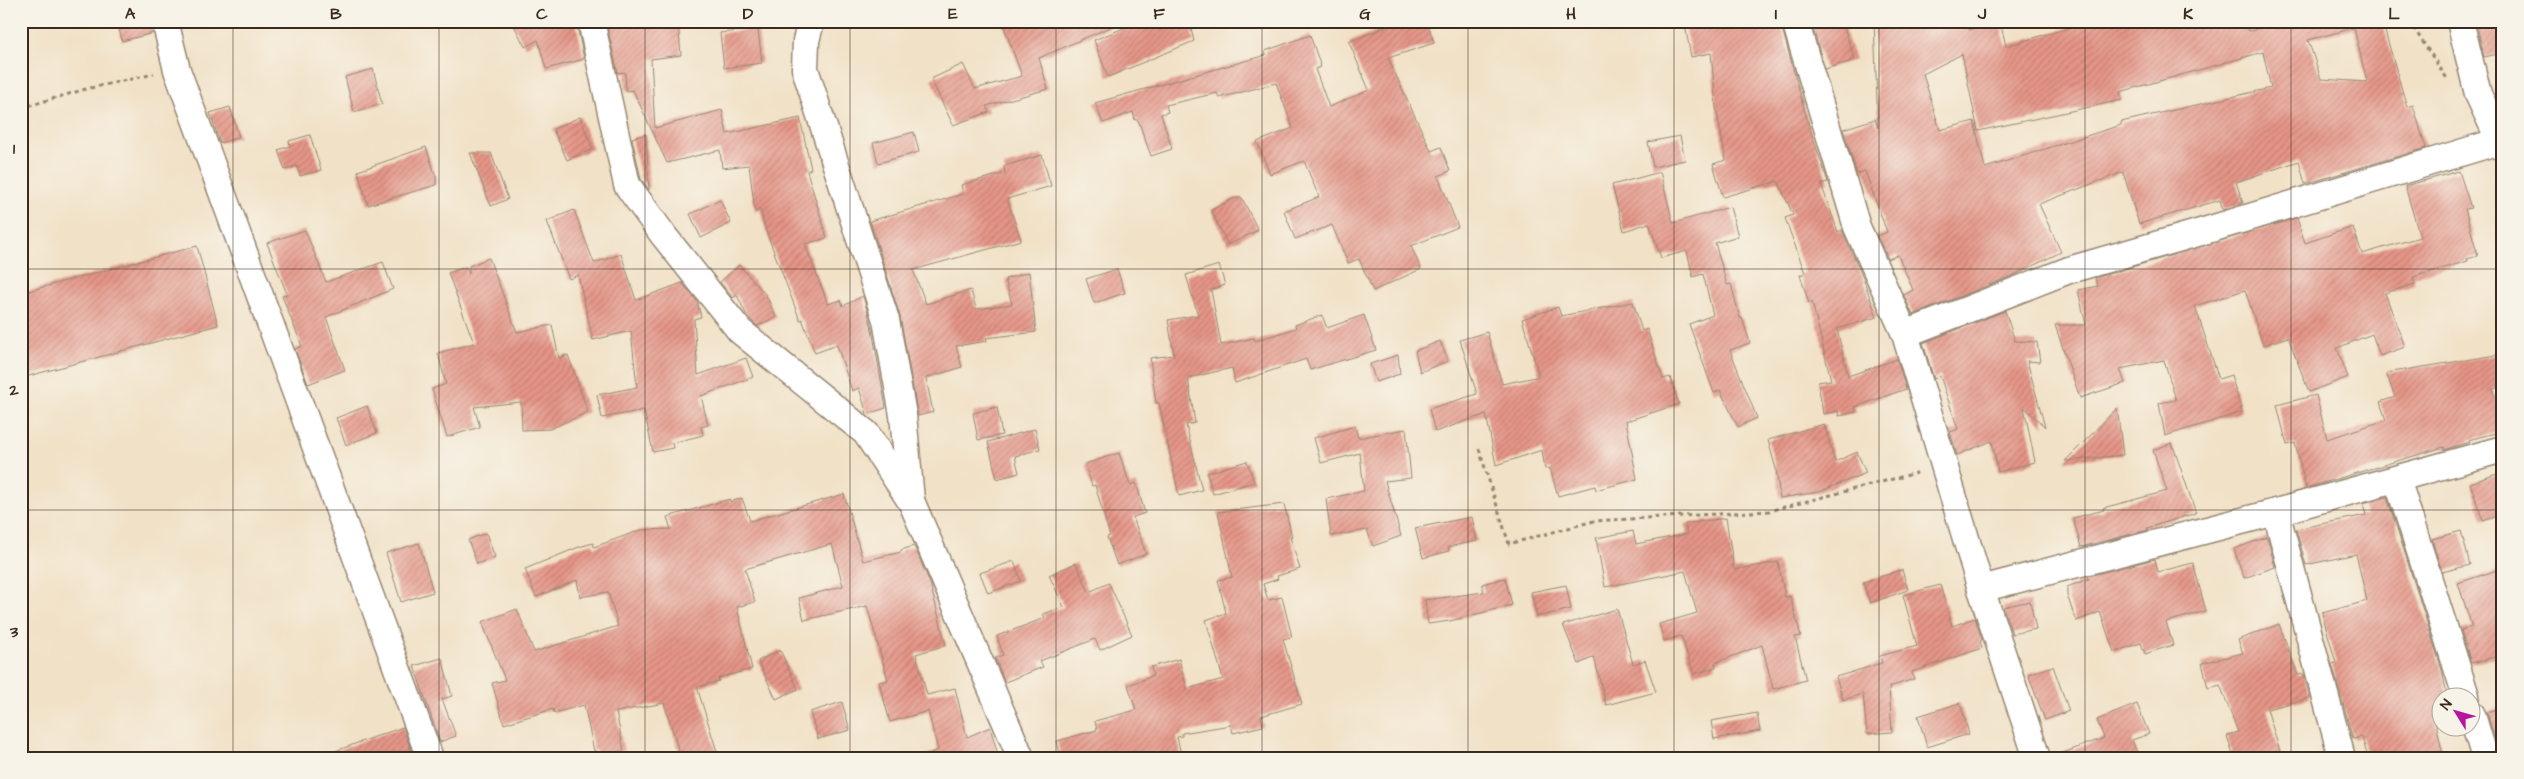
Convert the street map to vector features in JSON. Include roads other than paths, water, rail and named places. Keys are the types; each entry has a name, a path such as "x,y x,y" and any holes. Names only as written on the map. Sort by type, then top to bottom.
{"street":[{"path":"165,21 177,70 430,758"},
{"path":"591,21 627,185 664,236 740,331 866,433 912,503 1021,758"},
{"path":"811,21 806,41 804,69 886,320 903,415 912,503"},
{"path":"1795,21 1857,228 1905,334 1981,589 2037,758"},
{"path":"1905,334 2069,270 2502,143 2478,94 2460,21"},
{"path":"1981,589 2276,512 2503,449"},
{"path":"2396,479 2463,686"},
{"path":"2276,512 2342,758"},
{"path":"2478,736 2485,758"}]}
